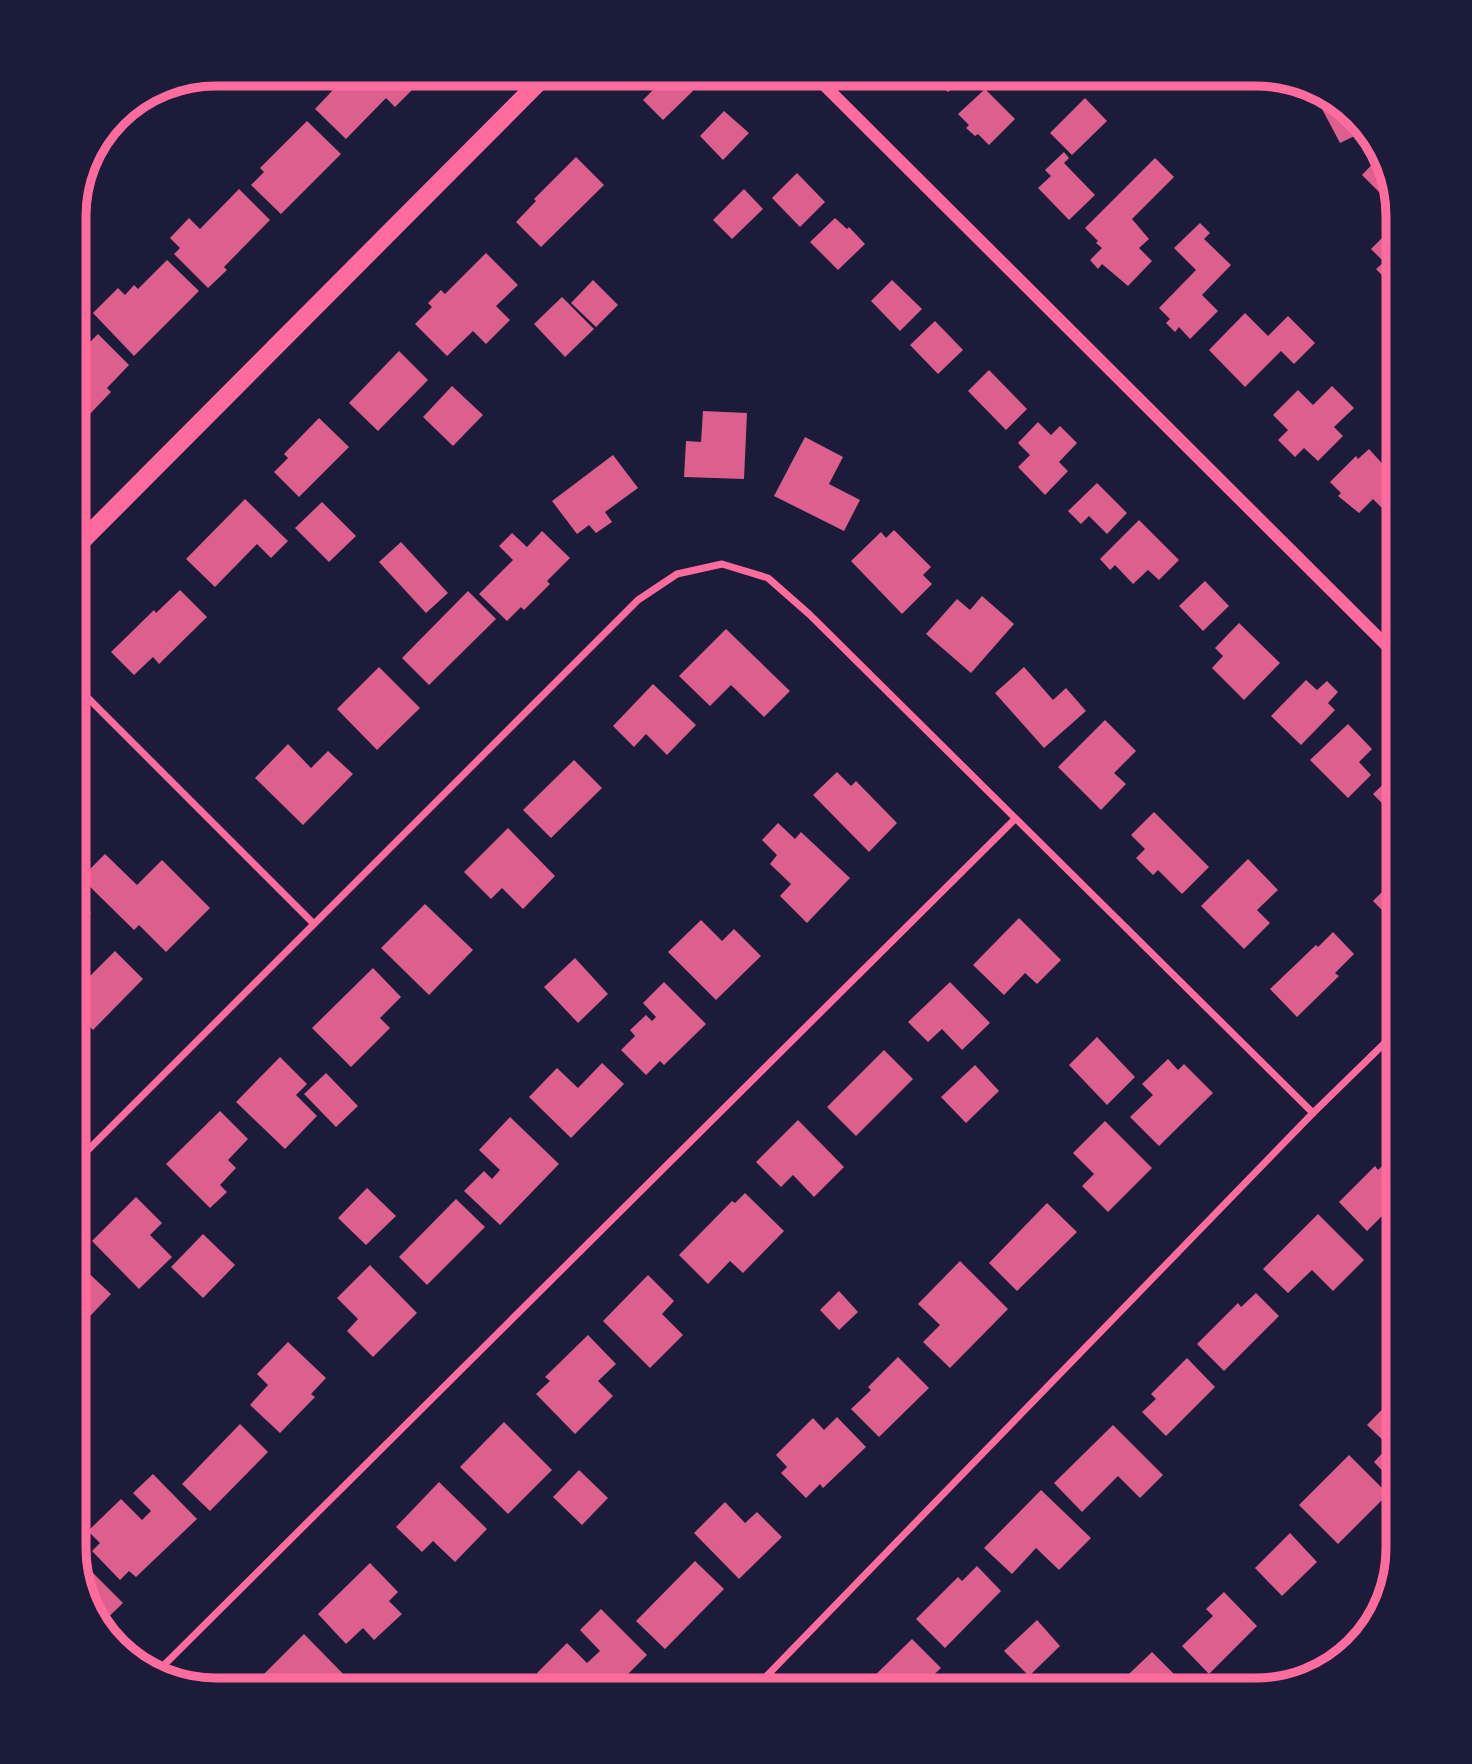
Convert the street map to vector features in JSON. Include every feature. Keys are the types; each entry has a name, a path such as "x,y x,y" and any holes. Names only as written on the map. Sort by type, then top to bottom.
{"main road":[{"path":"86,537 535,86"}],"street":[{"path":"825,86 1386,645"},
{"path":"86,1152 638,600 677,574 722,564 768,578 809,614 1313,1113"},
{"path":"86,696 313,923"},
{"path":"163,1666 1015,819"},
{"path":"766,1678 1313,1113 1386,1042"},
{"path":"770,1674 774,1678"}],"building":[{"path":"337,86 415,87 395,107 386,98 346,139 315,109"},
{"path":"657,86 688,86 693,91 663,120 643,100"},
{"path":"941,86 954,86 948,92"},
{"path":"985,89 1015,119 989,145 978,134 975,136 966,128 969,125 958,114"},
{"path":"1085,98 1107,121 1072,155 1050,133"},
{"path":"1324,105 1335,113 1357,135 1340,143 1321,107"},
{"path":"724,111 749,133 723,160 700,136"},
{"path":"307,121 341,154 281,214 251,185 264,172 260,168"},
{"path":"1064,152 1069,158 1064,163 1095,195 1069,220 1038,188 1051,176 1045,170"},
{"path":"576,157 604,185 541,247 516,222 536,201 534,199"},
{"path":"1155,158 1174,177 1132,219 1149,239 1139,248 1152,261 1128,286 1102,264 1098,269 1090,260 1102,248 1085,228"},
{"path":"1374,162 1385,198 1362,175"},
{"path":"797,173 825,202 800,227 772,198"},
{"path":"239,189 270,220 224,267 227,270 208,288 174,254 180,248 170,238 189,218 200,229"},
{"path":"744,189 763,209 732,239 713,220"},
{"path":"835,218 847,229 849,227 865,244 838,270 810,242"},
{"path":"1200,223 1210,233 1204,239 1231,265 1202,295 1218,311 1190,339 1179,327 1175,332 1166,323 1170,319 1159,308 1196,270 1174,248"},
{"path":"1386,234 1386,280 1376,269 1384,262 1371,249"},
{"path":"486,253 518,285 496,306 510,320 486,344 473,331 447,356 415,324 432,307 428,303 441,290 445,294"},
{"path":"167,260 199,291 134,356 93,313 118,288 125,295 134,285 138,289"},
{"path":"593,280 618,305 596,327 571,303"},
{"path":"892,280 922,309 900,331 871,301"},
{"path":"562,297 594,329 565,357 534,324"},
{"path":"1245,313 1268,336 1288,316 1315,343 1294,364 1281,351 1245,387 1209,350"},
{"path":"935,321 963,350 938,374 910,345"},
{"path":"98,334 129,365 107,388 111,392 87,417 86,416 86,346"},
{"path":"399,351 428,380 378,431 349,403"},
{"path":"989,370 1027,409 1006,430 968,391"},
{"path":"452,386 483,415 453,446 423,417"},
{"path":"1332,386 1354,408 1334,427 1343,436 1318,461 1304,448 1295,457 1278,440 1288,430 1273,415 1298,390 1313,405"},
{"path":"703,411 747,413 744,479 684,477 686,441 701,442"},
{"path":"319,418 349,447 299,497 274,472 288,458 284,454"},
{"path":"1038,422 1051,435 1060,426 1077,443 1059,462 1068,471 1045,495 1018,467 1030,455 1018,443"},
{"path":"805,437 843,457 829,484 860,500 844,531 774,496"},
{"path":"1369,449 1386,468 1386,512 1373,499 1359,513 1338,496 1341,493 1330,482 1356,456 1358,459"},
{"path":"613,455 638,488 605,512 612,522 596,533 589,525 577,534 552,501"},
{"path":"1097,483 1127,513 1107,534 1089,516 1081,524 1068,511"},
{"path":"245,499 288,541 271,558 257,544 215,587 186,559"},
{"path":"322,502 356,536 329,562 295,528"},
{"path":"1139,520 1179,560 1159,580 1148,570 1133,584 1115,565 1110,570 1100,559"},
{"path":"894,530 931,567 923,575 932,584 902,614 851,561 881,532 886,538"},
{"path":"542,531 570,558 547,581 550,584 524,610 521,607 507,621 479,594 513,560 499,546 512,533 527,547"},
{"path":"401,542 448,593 426,613 379,562"},
{"path":"1205,581 1229,606 1203,631 1179,606"},
{"path":"180,590 207,617 159,664 153,657 134,675 111,652 154,610 156,613"},
{"path":"468,591 496,619 429,685 402,658"},
{"path":"982,596 1014,624 971,673 926,634 957,599 970,610"},
{"path":"1239,623 1280,663 1244,700 1212,668 1223,656 1215,648"},
{"path":"726,629 790,691 764,717 731,685 710,706 679,676"},
{"path":"379,667 420,708 377,750 337,709"},
{"path":"1024,667 1053,700 1066,688 1086,711 1044,748 995,693"},
{"path":"1306,680 1317,690 1327,681 1338,692 1328,703 1335,710 1301,745 1271,716"},
{"path":"653,684 696,725 667,755 646,734 634,747 613,726"},
{"path":"1105,720 1136,751 1114,773 1126,784 1101,810 1058,767"},
{"path":"1348,724 1372,749 1359,762 1371,775 1348,798 1310,760"},
{"path":"288,744 311,768 328,751 353,774 303,825 255,778"},
{"path":"574,760 602,788 551,838 523,810"},
{"path":"837,772 851,786 856,781 897,823 869,852 813,795"},
{"path":"1386,782 1386,808 1373,794"},
{"path":"1154,812 1209,867 1182,894 1158,870 1153,875 1136,858 1145,849 1131,835"},
{"path":"778,823 795,839 801,832 850,878 807,923 780,896 791,884 770,864 777,855 762,840"},
{"path":"508,828 555,876 523,909 502,888 491,899 464,872"},
{"path":"105,854 137,885 162,860 210,908 166,952 139,925 134,930 86,883 86,873"},
{"path":"1248,859 1278,890 1257,910 1270,923 1244,949 1201,906"},
{"path":"1386,888 1386,914 1373,901"},
{"path":"425,904 473,950 429,995 381,948"},
{"path":"1019,918 1061,960 1037,984 1025,973 1004,995 973,965"},
{"path":"701,920 722,941 734,929 761,956 716,1000 668,952"},
{"path":"1333,932 1354,954 1335,973 1339,976 1297,1017 1270,989"},
{"path":"115,951 143,979 93,1030 86,1023 86,980"},
{"path":"575,958 608,994 578,1023 544,987"},
{"path":"373,968 401,997 380,1018 390,1028 351,1067 312,1028"},
{"path":"664,982 706,1024 664,1065 660,1061 646,1075 621,1050 635,1036 630,1030 646,1015 652,1021 656,1017 643,1003"},
{"path":"950,982 990,1023 962,1050 942,1029 928,1042 908,1022"},
{"path":"1097,1037 1135,1077 1107,1105 1069,1065"},
{"path":"884,1050 913,1079 856,1136 827,1107"},
{"path":"280,1057 307,1084 296,1095 317,1116 285,1149 236,1102"},
{"path":"1168,1059 1178,1070 1184,1064 1213,1093 1159,1146 1130,1117 1153,1095 1142,1084"},
{"path":"602,1063 624,1084 571,1138 529,1097 557,1068 578,1088"},
{"path":"975,1065 999,1091 966,1123 941,1097"},
{"path":"326,1073 358,1106 336,1127 304,1094"},
{"path":"220,1111 248,1139 228,1160 236,1168 220,1185 227,1192 210,1208 166,1164"},
{"path":"510,1117 559,1164 500,1225 464,1191 484,1171 492,1179 500,1170 479,1150"},
{"path":"798,1120 844,1167 814,1197 793,1175 781,1187 756,1162"},
{"path":"1105,1121 1152,1168 1108,1212 1082,1186 1094,1174 1073,1153"},
{"path":"1386,1162 1386,1212 1367,1231 1339,1202 1375,1166 1378,1170"},
{"path":"367,1188 396,1216 366,1245 338,1218"},
{"path":"745,1193 784,1231 743,1273 730,1261 708,1284 679,1255 732,1201 735,1203"},
{"path":"136,1197 162,1223 150,1235 172,1257 139,1289 92,1241"},
{"path":"456,1199 485,1227 427,1285 399,1257"},
{"path":"1047,1203 1077,1232 1017,1291 989,1263"},
{"path":"1318,1214 1364,1260 1333,1291 1312,1270 1288,1293 1263,1269"},
{"path":"203,1234 235,1265 203,1298 171,1267"},
{"path":"960,1261 1008,1309 950,1368 923,1342 940,1325 918,1304"},
{"path":"370,1265 417,1313 373,1357 347,1331 358,1319 337,1298"},
{"path":"86,1271 111,1294 86,1320"},
{"path":"648,1275 674,1301 662,1314 683,1335 650,1368 603,1321"},
{"path":"839,1291 858,1312 839,1330 820,1310"},
{"path":"1256,1293 1279,1316 1224,1371 1197,1344 1238,1303 1241,1307"},
{"path":"588,1335 616,1364 598,1381 613,1396 575,1434 536,1394 550,1381 545,1377"},
{"path":"288,1342 326,1378 311,1394 315,1397 280,1433 250,1405 268,1385 257,1374"},
{"path":"898,1357 929,1388 879,1437 851,1409 871,1390 868,1387"},
{"path":"1187,1358 1215,1387 1166,1436 1142,1412 1156,1399 1151,1394"},
{"path":"1386,1405 1386,1443 1367,1425"},
{"path":"837,1417 866,1447 823,1488 820,1484 806,1498 781,1473 787,1467 776,1455 813,1418 824,1430"},
{"path":"504,1422 552,1470 508,1514 460,1467"},
{"path":"240,1424 268,1452 210,1511 182,1484"},
{"path":"1113,1425 1163,1475 1140,1498 1118,1476 1082,1512 1054,1483"},
{"path":"1386,1449 1386,1474 1374,1462"},
{"path":"1349,1455 1386,1492 1386,1496 1338,1544 1299,1505"},
{"path":"579,1470 608,1498 582,1525 553,1497"},
{"path":"153,1474 197,1519 136,1577 129,1571 120,1580 92,1551 100,1543 88,1531 121,1499 142,1520 151,1511 133,1493"},
{"path":"439,1482 487,1529 455,1562 433,1541 422,1552 396,1527"},
{"path":"1041,1490 1091,1538 1059,1570 1036,1548 1012,1574 984,1548"},
{"path":"725,1502 745,1523 757,1512 782,1537 739,1579 694,1533"},
{"path":"1290,1533 1317,1562 1282,1596 1255,1568"},
{"path":"695,1561 724,1589 665,1649 636,1621"},
{"path":"370,1563 398,1592 389,1601 402,1614 374,1640 363,1628 346,1644 318,1614"},
{"path":"977,1566 1001,1591 945,1648 916,1619 958,1577 962,1581"},
{"path":"87,1567 123,1603 107,1618 99,1606"},
{"path":"1224,1592 1257,1626 1209,1674 1182,1646 1213,1616 1206,1609"},
{"path":"601,1609 647,1655 624,1678 542,1678 537,1673 567,1643 587,1663 600,1651 580,1630"},
{"path":"1037,1620 1060,1646 1029,1676 1004,1651"},
{"path":"304,1634 347,1678 260,1678"},
{"path":"912,1639 941,1668 931,1678 872,1678"},
{"path":"1152,1652 1178,1678 1125,1678"}]}
